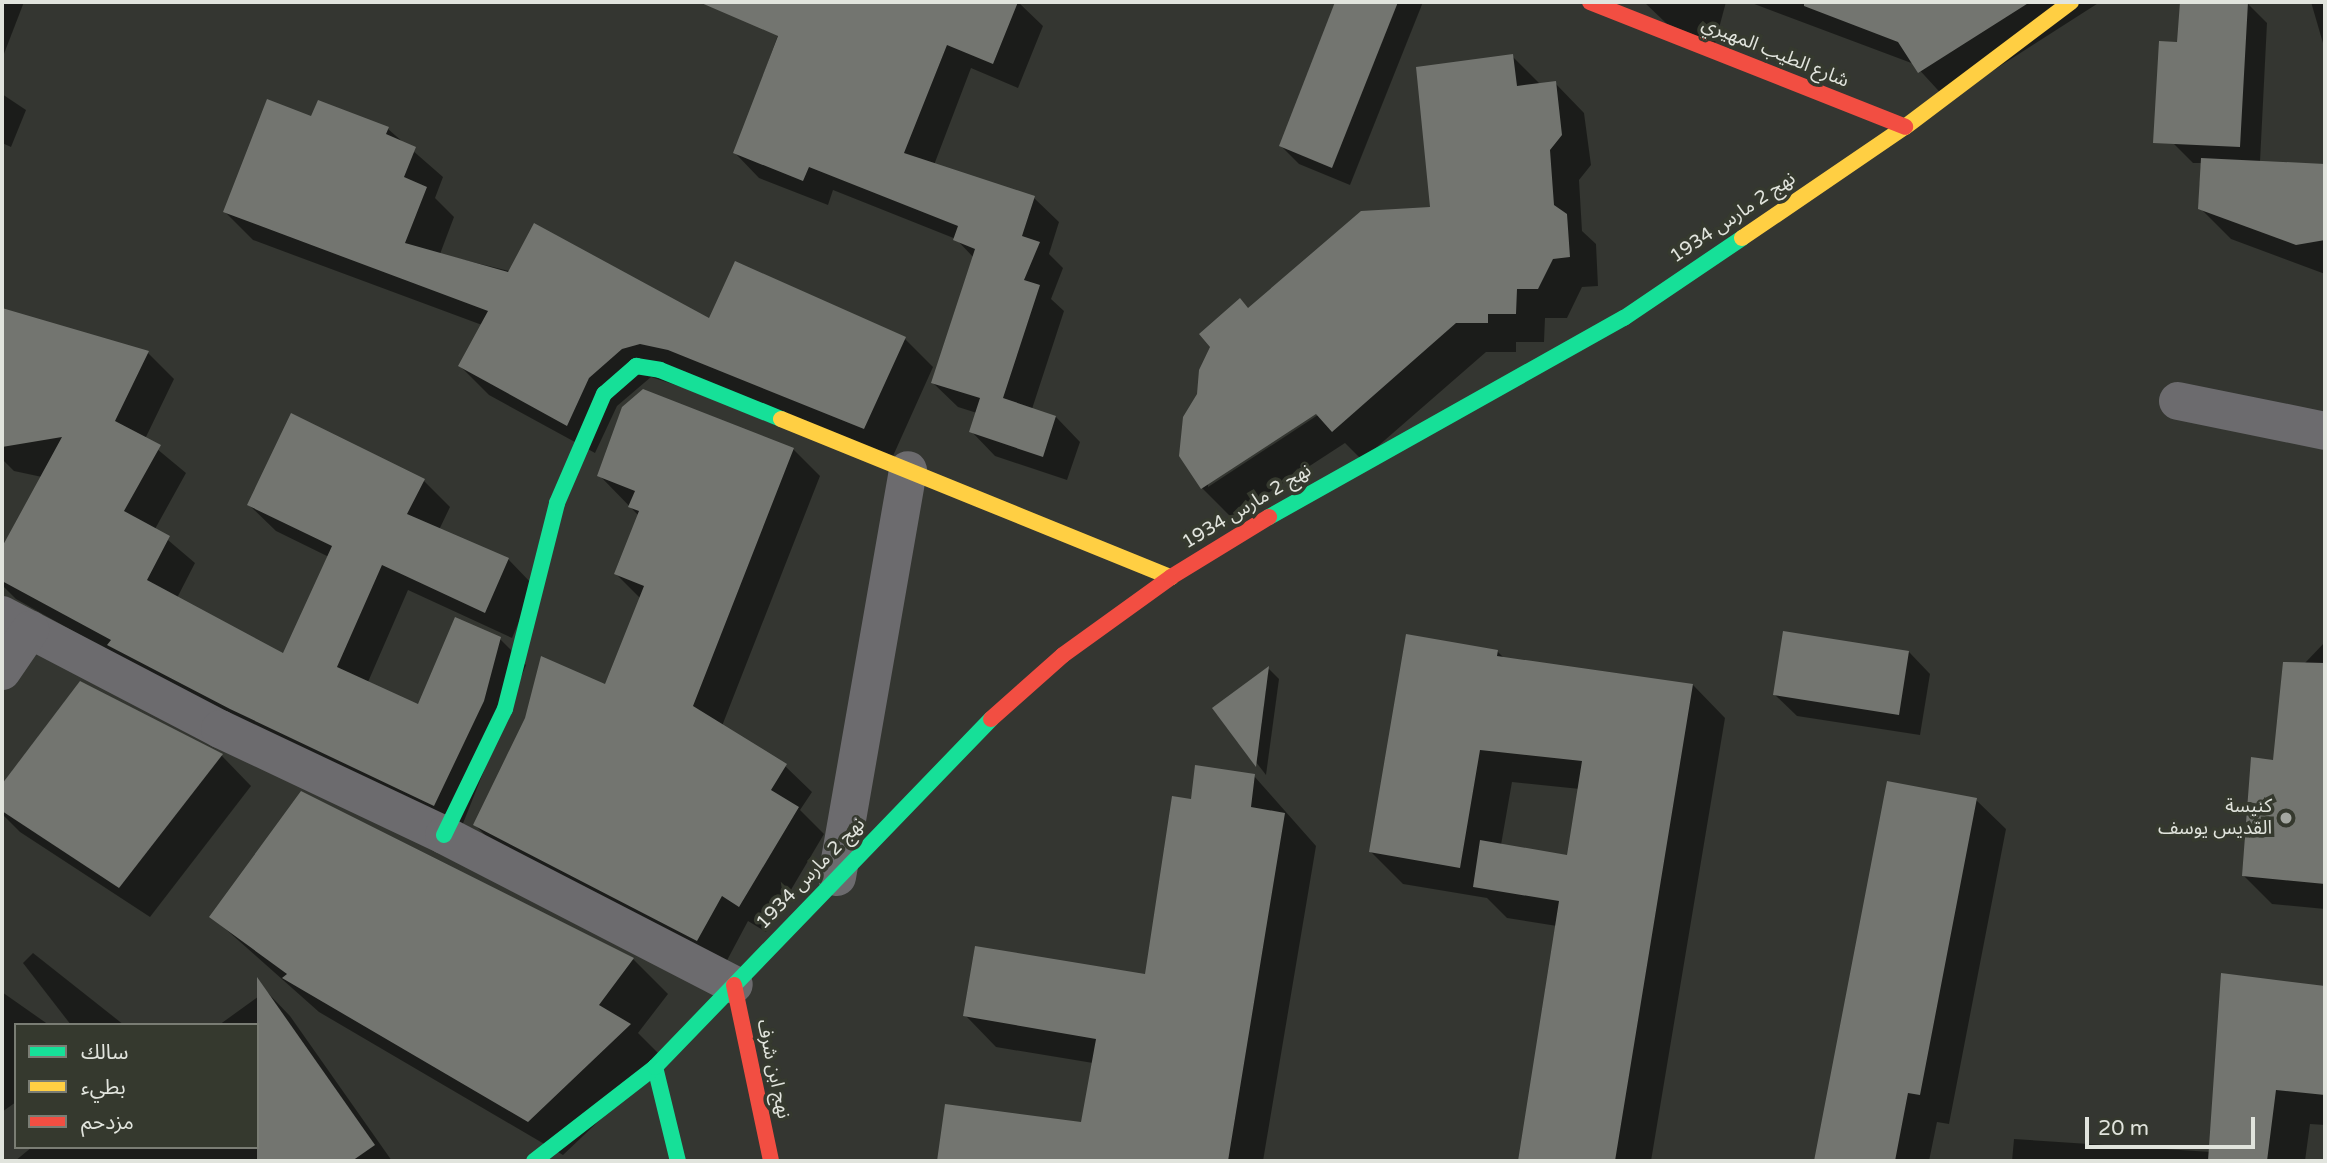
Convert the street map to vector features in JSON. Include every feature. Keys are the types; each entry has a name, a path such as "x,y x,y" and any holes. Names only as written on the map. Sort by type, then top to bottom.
{"street":[{"name":"شارع الطيب المهيري","path":"1590,2 1905,127"},
{"name":"نهج 2 مارس 1934","path":"534,1161 654,1067 971,737 1063,655 1171,577 1292,503 1624,318 1905,127 2071,2"},
{"path":"444,835 505,709 557,503 604,394 636,366 660,370 1171,577"},
{"path":"2178,401 2325,432"},
{"path":"837,877 908,470"},
{"path":"2,671 16,622 220,729 444,835 734,985"},
{"name":"نهج ابن شرف","path":"734,985 771,1161"},
{"path":"654,1067 678,1161"}],"building":[{"path":"699,2 1018,2 993,64 947,45 904,153 1035,196 1022,236 1040,242 1024,280 1040,285 1003,398 1056,416 1043,457 969,432 980,398 931,383 975,249 953,240 958,226 809,167 803,181 733,153 778,36"},
{"path":"1335,2 1398,2 1332,168 1279,146"},
{"path":"1804,2 2030,2 1918,73 1898,42 1804,6"},
{"path":"2180,2 2248,2 2240,147 2153,143 2159,41 2177,42"},
{"path":"1513,54 1517,86 1556,81 1562,135 1550,150 1554,205 1567,214 1570,257 1553,259 1538,289 1517,289 1516,314 1488,314 1488,323 1456,323 1332,432 1316,414 1201,489 1179,456 1183,417 1197,394 1199,370 1210,347 1199,334 1240,298 1248,308 1361,211 1430,207 1416,67"},
{"path":"267,99 311,116 318,100 389,127 386,134 416,147 404,177 427,187 405,243 508,272 534,223 709,318 735,261 906,337 864,429 668,350 640,344 622,349 589,378 567,426 458,366 488,311 223,212"},
{"path":"2201,158 2325,164 2325,240 2296,245 2198,209"},
{"path":"2,308 149,351 115,421 161,445 124,511 170,536 147,580 283,653 332,546 247,505 291,413 425,479 407,514 509,558 485,613 382,565 337,667 418,704 455,617 501,637 484,701 434,806 230,709 107,645 111,640 2,581 2,547 62,437 2,447"},
{"path":"643,389 794,448 693,706 787,764 771,790 799,807 739,907 722,896 697,941 473,825 525,718 541,656 605,684 644,586 614,574 639,511 628,507 635,491 597,476 622,407"},
{"path":"1783,631 1909,651 1899,715 1773,695"},
{"path":"1406,634 1498,650 1497,656 1693,684 1615,1161 1518,1161 1559,901 1473,887 1480,840 1567,855 1582,761 1480,750 1460,868 1369,852"},
{"name":"كنيسة القديس يوسف","path":"2283,662 2325,663 2325,884 2242,876 2251,757 2273,760"},
{"path":"1269,666 1256,767 1212,708"},
{"path":"80,681 223,754 119,888 2,811 2,784"},
{"path":"1195,765 1255,774 1251,807 1285,813 1228,1161 937,1161 945,1104 1081,1122 1096,1039 963,1016 975,946 1145,974 1172,796 1191,799"},
{"path":"1887,781 1977,798 1920,1095 1908,1093 1895,1161 1814,1161"},
{"path":"301,791 634,958 599,1005 631,1024 528,1122 282,978 287,974 209,917"},
{"path":"2221,973 2325,986 2325,1095 2276,1090 2267,1161 2208,1161"},
{"path":"257,977 375,1145 352,1161 257,1161"}],"traffic: fast":[{"path":"1269,517 1624,318 1742,238"},
{"path":"444,835 505,709 557,503 604,394 636,366 660,370 781,419"},
{"path":"534,1161 655,1067 991,719"},
{"path":"655,1067 678,1161"}],"traffic: slow":[{"path":"1742,238 1905,127 2071,2"},
{"path":"781,419 1171,577"}],"traffic: jam":[{"path":"1590,2 1905,127"},
{"path":"991,719 1063,655 1171,577 1269,517"},
{"path":"734,985 771,1161"}],"place":[{"name":"كنيسة القديس يوسف","path":"2286,818"}]}
